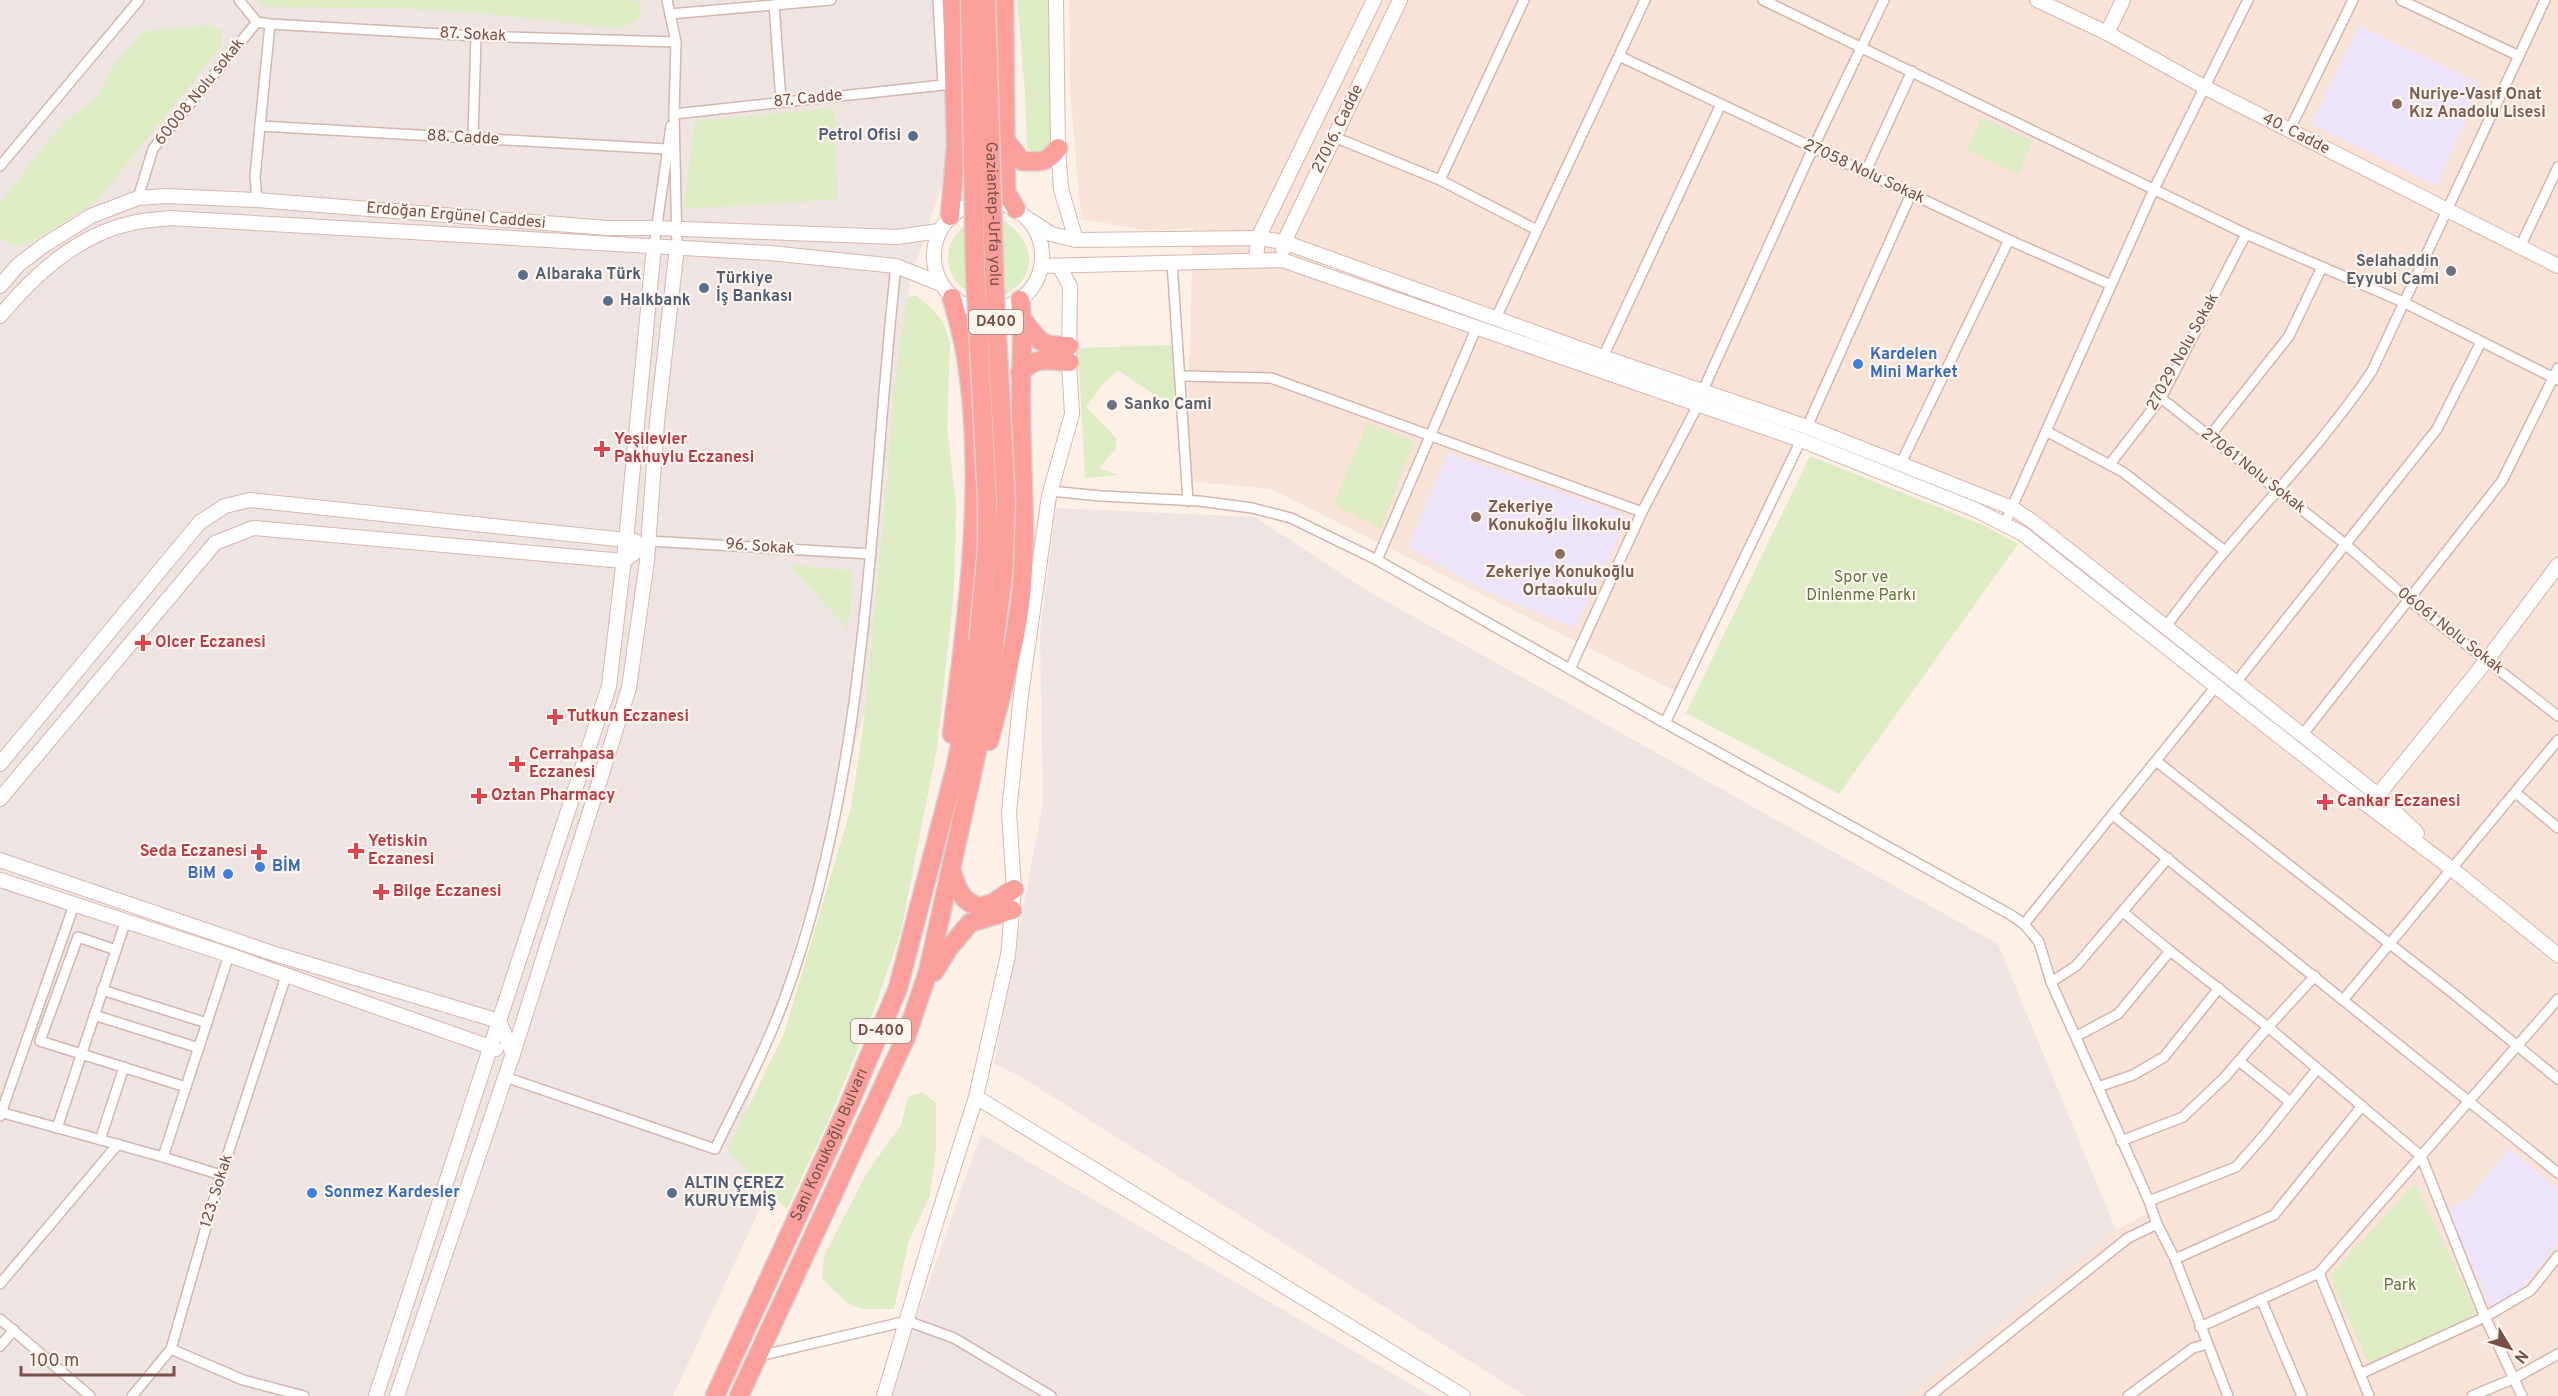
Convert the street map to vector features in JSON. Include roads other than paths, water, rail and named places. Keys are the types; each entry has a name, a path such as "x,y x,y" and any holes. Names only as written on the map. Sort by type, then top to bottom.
{"highway":[{"path":"945,224 956,146 952,0"},
{"name":"Gaziantep-Urfa yolu","path":"970,0 975,270 987,499 986,643"},
{"name":"Gaziantep-Urfa yolu","path":"986,643 1003,576 1006,500 995,300 987,0"},
{"path":"1004,0 1006,192 1023,215"},
{"path":"1005,140 1022,161 1043,162 1058,148"},
{"path":"938,838 968,592 974,489 971,404 966,356 947,291"},
{"path":"1014,889 993,903 979,907 964,899 958,891 953,864 1005,681 1020,602 1022,543 1020,373 1023,320 1020,300"},
{"path":"1023,320 1039,341 1069,354"},
{"path":"1020,373 1030,362 1069,354"},
{"name":"Sani Konukoğlu Bulvarı","path":"715,1396 871,1056 898,988 938,838 972,689 986,643"},
{"name":"Sani Konukoğlu Bulvarı","path":"740,1396 906,1037 923,988 977,751 986,643"},
{"path":"923,988 948,949 970,923 1012,910"}],"street":[{"path":"0,166 139,0"},
{"path":"239,0 257,22"},
{"path":"397,1396 513,1054 629,688 649,541 657,422 676,247 674,114 676,42 667,0"},
{"path":"670,14 831,0"},
{"name":"87. Cadde","path":"674,114 781,101 943,86 938,0"},
{"path":"1056,0 1058,148 1062,189 1076,240"},
{"name":"27016. Cadde","path":"1256,259 1258,238 1374,0"},
{"name":"27016. Cadde","path":"1282,260 1284,242 1400,0"},
{"path":"1440,180 1524,0"},
{"path":"1497,318 1645,0"},
{"path":"1763,0 2246,234 2403,302 2556,379"},
{"path":"1703,390 1813,148 1884,0"},
{"name":"40. Cadde","path":"2037,0 2107,33 2289,131 2558,266"},
{"path":"2107,33 2123,0"},
{"path":"2005,523 2154,189 2248,0"},
{"path":"2289,131 2353,0"},
{"path":"2401,0 2519,56"},
{"path":"2166,626 2225,551 2350,404 2372,371 2545,0"},
{"path":"774,5 781,101"},
{"name":"87. Sokak","path":"257,22 476,36 676,42"},
{"name":"60008 Nolu sokak","path":"138,198 153,149 257,22"},
{"path":"260,224 255,177 270,24"},
{"path":"473,139 476,36"},
{"name":"27058 Nolu Sokak","path":"1619,56 1865,173 2111,285"},
{"path":"1865,173 1912,71"},
{"path":"1603,357 1721,104"},
{"path":"376,1396 609,686 624,561 655,228 666,149 674,114"},
{"name":"88. Cadde","path":"260,126 666,149"},
{"path":"1334,137 1440,180 1537,230"},
{"path":"2520,247 2558,167"},
{"path":"1807,427 1911,194"},
{"name":"Erdoğan Ergünel Caddesi","path":"0,286 18,265 43,246 91,216 138,198 166,196 257,200 607,228 675,228 897,237 945,224"},
{"path":"947,291 934,267 934,249 945,224 965,206 982,202 999,202 1051,234 1076,240 1258,238 1284,242 1603,357 1807,427 2012,508 2032,521 2237,681 2378,795 2452,868"},
{"path":"444,234 445,215"},
{"path":"0,316 53,261 80,244 130,223 169,218 817,257 896,266 947,291 968,307 986,310 1012,306 1020,300 1033,286 1041,266 1042,253 1039,236 1023,215"},
{"name":"27029 Nolu Sokak","path":"2110,464 2161,398 2246,234"},
{"path":"1900,463 2009,240"},
{"path":"1041,266 1282,260 1801,440 2005,523 2032,541 2359,799 2452,868 2558,956"},
{"path":"1172,262 1188,501"},
{"path":"505,1077 715,1149 753,1073 784,1000 824,861 845,757 871,554 896,266"},
{"path":"884,1396 976,1097 1008,955 1014,889 1009,812 1021,695 1050,491 1062,456 1072,414 1069,354 1070,286 1059,266"},
{"path":"2210,437 2289,336 2310,297 2322,267"},
{"path":"1377,560 1476,329"},
{"path":"2237,681 2344,543 2437,429 2481,342"},
{"path":"2302,734 2502,481 2556,379 2558,368"},
{"path":"642,374 663,375"},
{"path":"1181,376 1271,378 1642,512"},
{"name":"27061 Nolu Sokak","path":"2161,398 2344,543"},
{"path":"1570,669 1642,512 1698,405"},
{"path":"2046,431 2110,464 2225,551"},
{"path":"1665,723 1801,440"},
{"path":"1050,491 1252,508 1291,518 1377,560 1665,723 2002,909 2024,924 2039,942 2051,982 2077,1036 2157,1224 2175,1259 2228,1396"},
{"path":"0,764 200,522 225,506 250,500 626,541 649,541"},
{"path":"0,799 215,543 253,528 624,561 649,541"},
{"name":"96. Sokak","path":"649,541 871,554"},
{"name":"06061 Nolu Sokak","path":"2344,543 2409,600 2558,716"},
{"path":"2378,795 2487,660 2558,565"},
{"path":"2024,924 2217,685"},
{"path":"2344,999 2558,740"},
{"path":"2156,761 2558,1079"},
{"path":"2516,793 2558,828"},
{"path":"2114,815 2558,1173"},
{"path":"2051,982 2076,966 2168,858"},
{"path":"0,860 275,954 499,1022 513,1054"},
{"path":"0,880 230,955 513,1054"},
{"path":"74,905 1,1114 118,1144 221,1175"},
{"path":"2123,912 2268,1027 2421,1156 2485,1317 2522,1396"},
{"path":"57,1128 126,920"},
{"path":"116,950 78,937 40,1041 186,1087"},
{"path":"2077,1036 2118,1014 2170,951"},
{"path":"163,1157 230,955"},
{"name":"123. Sokak","path":"132,1396 171,1349 221,1175 286,976"},
{"path":"2121,1141 2183,1118 2225,1077 2315,976"},
{"path":"2098,1087 2133,1075 2164,1057 2219,988"},
{"path":"102,990 207,1023"},
{"path":"2200,1327 2319,1273 2558,999"},
{"path":"94,1015 199,1048"},
{"path":"2239,1061 2290,1102"},
{"path":"100,1140 124,1067"},
{"path":"2149,1201 2236,1167 2317,1069"},
{"path":"976,1097 1463,1396"},
{"path":"2175,1259 2274,1215 2362,1106"},
{"path":"0,1284 118,1144"},
{"path":"1930,1396 2128,1238 2157,1224"},
{"path":"2361,1374 2485,1317 2531,1290 2558,1256"},
{"path":"2319,1273 2369,1396"},
{"path":"2260,1299 2302,1396"},
{"path":"0,1319 90,1396"},
{"path":"759,1356 907,1321 954,1338 1051,1396"},
{"path":"0,1346 14,1330"},
{"path":"2128,1396 2193,1348 2207,1344"},
{"path":"171,1349 243,1380 304,1396"},
{"path":"2472,1396 2515,1378 2558,1354"},
{"path":"1940,1388 1947,1396"}],"place":[{"name":"Nuriye-Vasıf Onat Kız Anadolu Lisesi","path":"2397,104"},
{"name":"Petrol Ofisi","path":"913,136"},
{"name":"Selahaddin Eyyubi Cami","path":"2451,271"},
{"name":"Albaraka Türk","path":"523,275"},
{"name":"Türkiye İş Bankası","path":"704,288"},
{"name":"Halkbank","path":"608,301"},
{"name":"Kardelen Mini Market","path":"1858,364"},
{"name":"Sanko Cami","path":"1112,405"},
{"name":"Yeşilevler Pakhuylu Eczanesi","path":"602,449"},
{"name":"Zekeriye Konukoğlu İlkokulu","path":"1476,517"},
{"name":"Zekeriye Konukoğlu Ortaokulu","path":"1560,554"},
{"name":"Olcer Eczanesi","path":"143,643"},
{"name":"Tutkun Eczanesi","path":"555,717"},
{"name":"Cerrahpasa Eczanesi","path":"517,764"},
{"name":"Oztan Pharmacy","path":"479,796"},
{"name":"Cankar Eczanesi","path":"2325,802"},
{"name":"Yetiskin Eczanesi","path":"356,851"},
{"name":"Seda Eczanesi","path":"259,852"},
{"name":"BİM","path":"260,867"},
{"name":"BiM","path":"228,874"},
{"name":"Bilge Eczanesi","path":"381,892"},
{"name":"Sonmez Kardesler","path":"312,1193"},
{"name":"ALTIN ÇEREZ KURUYEMİŞ","path":"672,1193"}],"park label":[{"name":"Spor ve Dinlenme Parkı","path":"1861,587"},
{"name":"Park","path":"2400,1286"}]}
